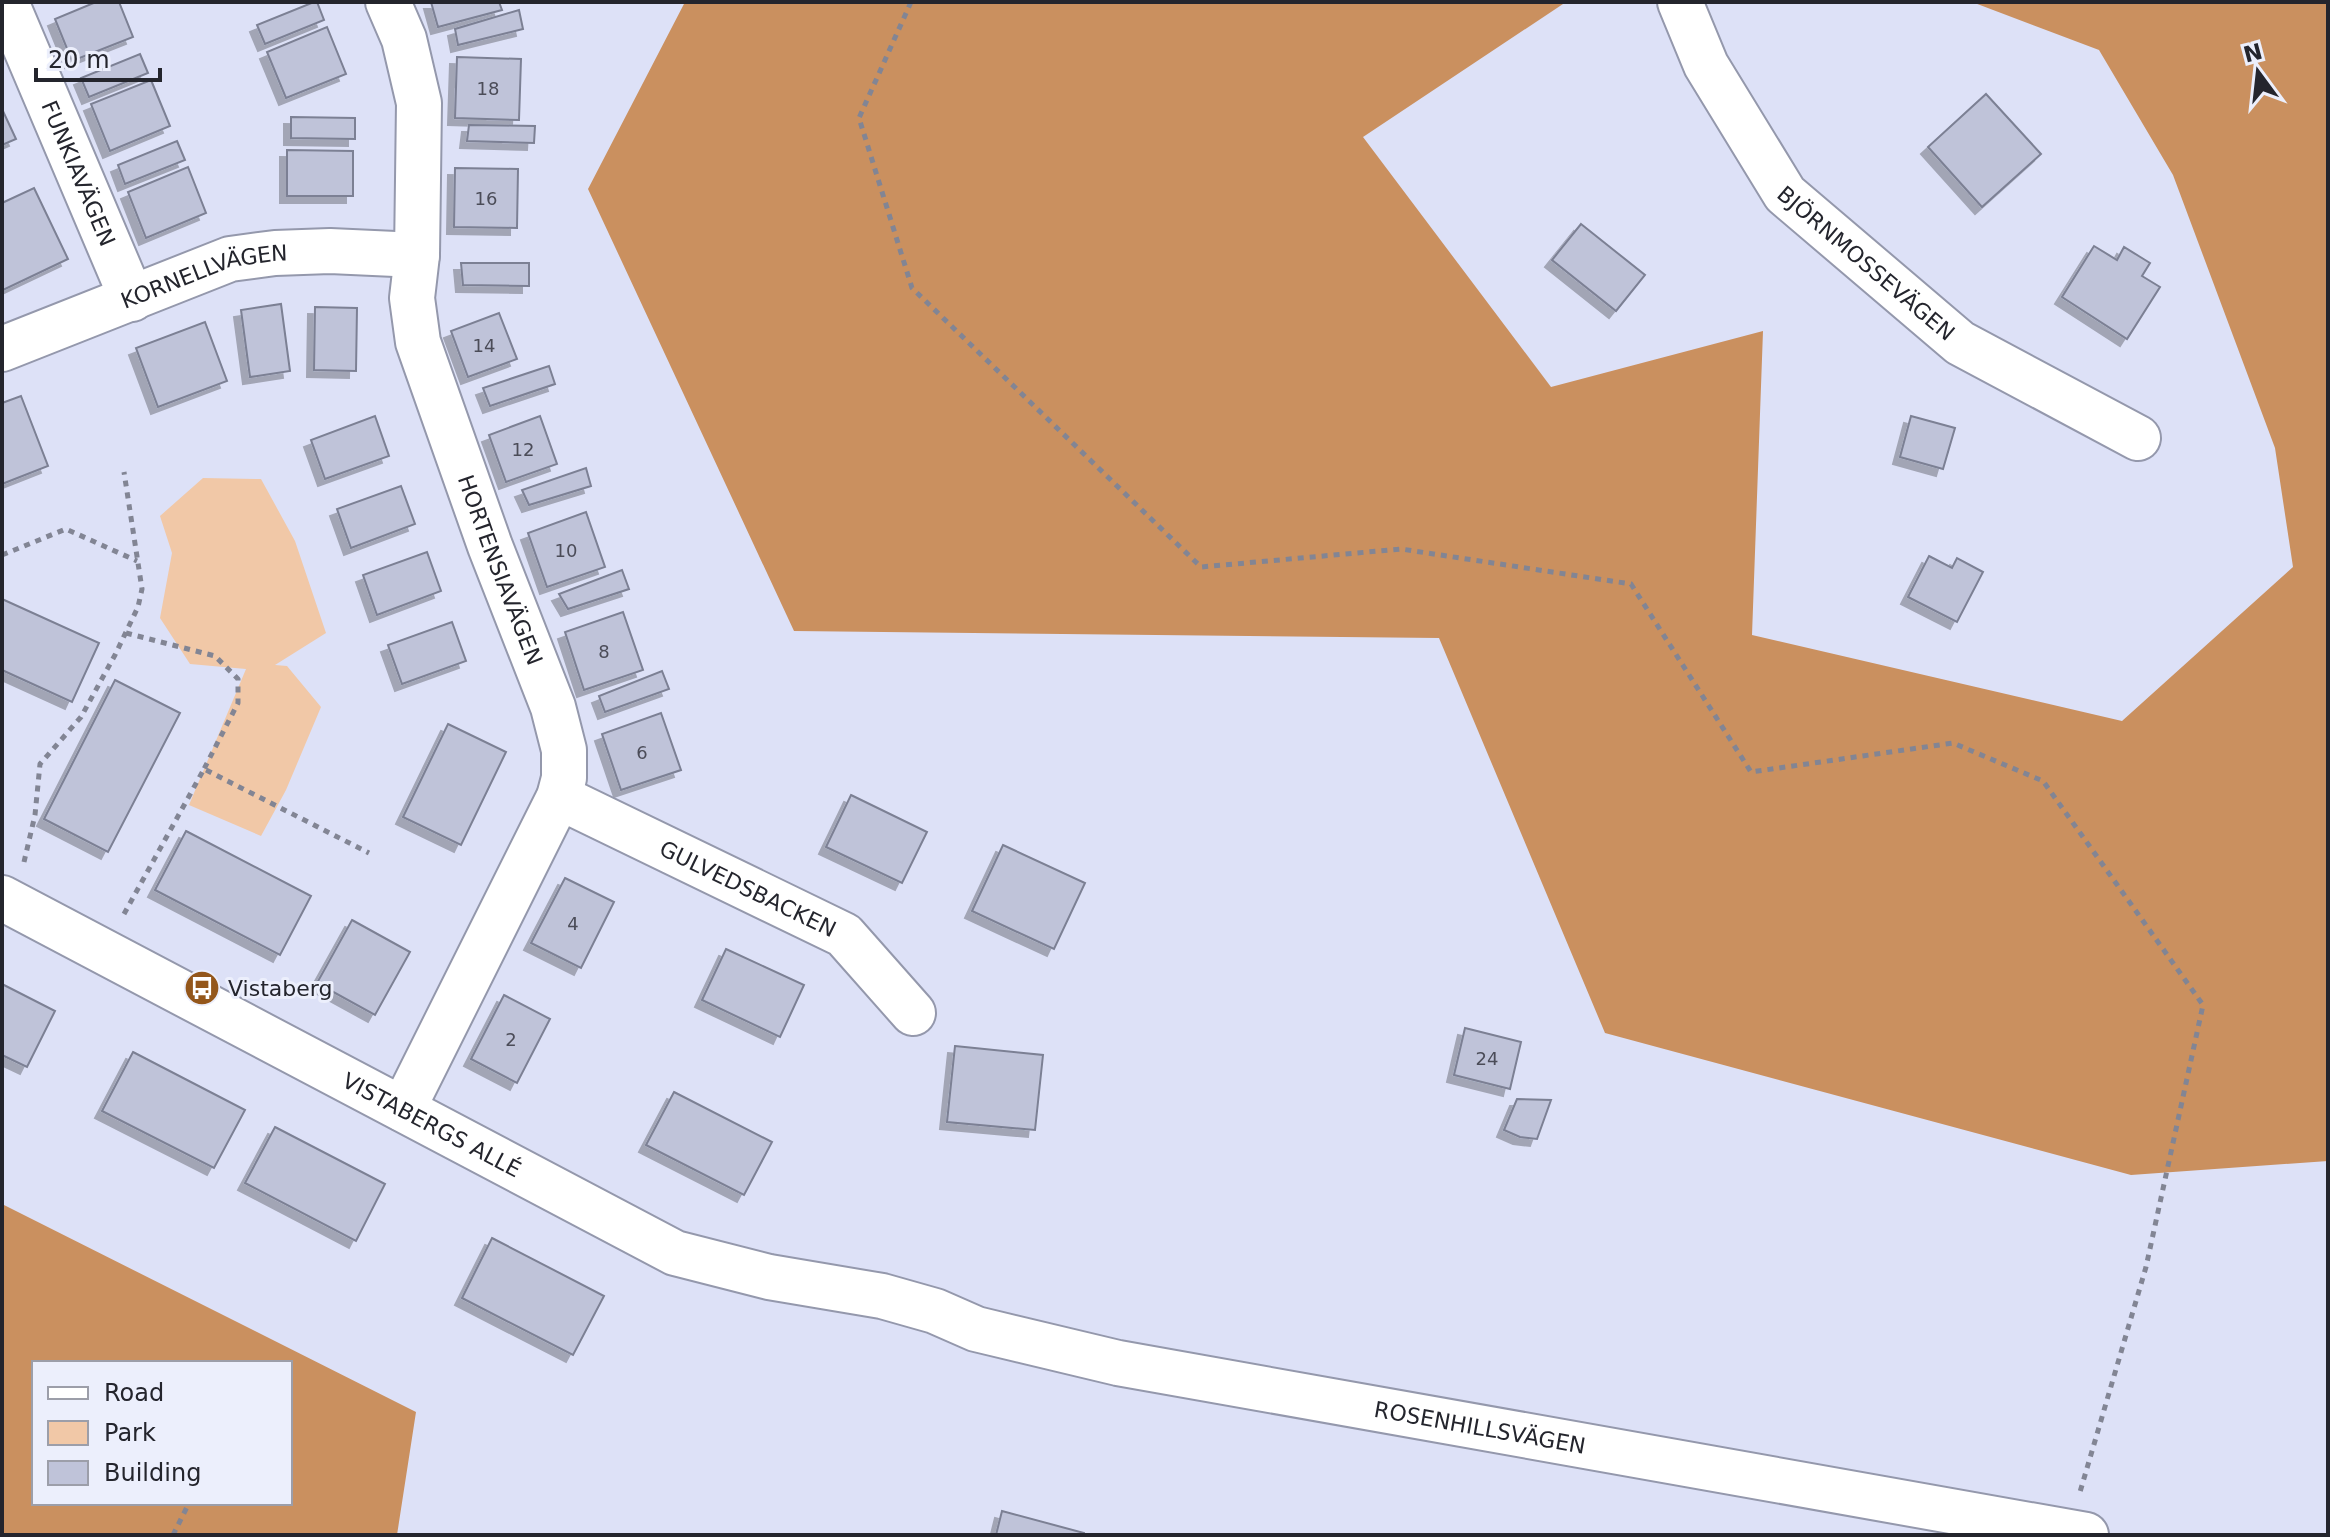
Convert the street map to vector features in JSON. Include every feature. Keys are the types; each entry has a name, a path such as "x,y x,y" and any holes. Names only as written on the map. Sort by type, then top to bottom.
{"street":[{"name":"FUNKIAVÄGEN","path":"6,2 132,299"},
{"name":"HORTENSIAVÄGEN","path":"388,2 404,39 419,103 417,255 412,298 418,342 490,546 553,707 564,750 564,778 559,797 403,1109"},
{"name":"BJÖRNMOSSEVÄGEN","path":"1680,2 1706,65 1785,194 1960,343 2138,438"},
{"name":"KORNELLVÄGEN","path":"2,349 230,259 330,251 417,255"},
{"name":"GULVEDSBACKEN","path":"559,797 844,935 913,1013"},
{"name":"VISTABERGS ALLÉ","path":"13,880 403,1109 675,1253 769,1277 882,1296"},
{"name":"ROSENHILLSVÄGEN","path":"882,1296 935,1311 976,1329 1118,1363 2074,1533"}],"path":[{"path":"911,2 859,118 912,288 1201,567 1401,549 1631,584 1751,772 1953,743 2043,781 2203,1005 2146,1267 2078,1499 2074,1533"},
{"path":"13,880 35,815 40,764 81,717 138,607 142,589 124,472"},
{"path":"2,555 66,529 137,561"},
{"path":"123,915 238,703 238,679 215,656 126,633"},
{"path":"204,769 369,853"},
{"path":"173,1535 188,1505"}],"green space":[{"path":"203,478 261,479 295,541 326,633 275,665 287,666 321,707 286,790 261,836 189,805 246,669 190,664 160,618 172,553 160,516"}],"shaded area":[{"path":"685,2 1566,2 1363,137 1551,387 1763,331 1752,635 2122,721 2293,567 2275,448 2173,175 2099,50 1972,2 2328,2 2328,1161 2131,1175 1605,1033 1439,638 794,631 588,189"},
{"path":"2,1204 416,1412 397,1535 2,1535"}],"building":[{"path":"96,2 119,2 133,37 72,61 55,19"},
{"path":"317,2 324,20 265,44 257,25"},
{"path":"431,2 499,2 502,10 438,27"},
{"path":"519,10 523,29 458,45 455,29"},
{"path":"327,27 346,74 286,98 267,52"},
{"path":"140,54 148,73 89,97 81,78"},
{"path":"457,57 521,59 519,120 455,118"},
{"path":"151,80 170,126 110,151 91,104"},
{"path":"1986,94 2041,154 1982,207 1928,147"},
{"path":"2,109 16,139 2,145"},
{"path":"291,117 355,118 355,139 291,138"},
{"path":"469,125 535,126 534,143 467,141"},
{"path":"177,141 185,160 125,184 118,165"},
{"path":"287,150 353,151 353,196 287,196"},
{"path":"188,167 206,213 146,238 128,192"},
{"path":"455,168 518,169 517,228 454,227"},
{"path":"34,188 68,259 3,290 2,203"},
{"path":"1581,224 1645,275 1616,311 1552,260"},
{"path":"2094,246 2117,260 2124,247 2150,263 2142,276 2160,287 2127,339 2062,297"},
{"path":"461,263 529,263 529,286 463,285"},
{"path":"281,304 290,371 250,377 241,310"},
{"path":"315,307 357,308 356,371 314,370"},
{"path":"499,313 517,359 468,377 451,331"},
{"path":"205,322 227,381 158,407 136,348"},
{"path":"549,366 555,384 490,406 483,388"},
{"path":"21,396 48,466 2,484 2,403"},
{"path":"375,416 389,456 325,479 311,440"},
{"path":"540,416 557,464 506,482 489,435"},
{"path":"1911,416 1955,428 1943,469 1900,457"},
{"path":"586,468 591,486 529,505 522,490"},
{"path":"401,486 415,524 351,548 337,509"},
{"path":"586,512 605,567 547,587 528,533"},
{"path":"427,552 441,591 377,615 363,575"},
{"path":"1929,556 1952,568 1957,558 1983,572 1957,622 1908,597"},
{"path":"622,570 629,589 568,609 559,594"},
{"path":"2,599 99,643 72,702 2,670"},
{"path":"623,612 643,670 584,690 565,632"},
{"path":"452,622 466,661 402,684 388,645"},
{"path":"662,671 669,689 605,712 599,696"},
{"path":"115,680 180,713 108,852 44,819"},
{"path":"661,713 681,770 621,790 602,734"},
{"path":"448,724 506,752 461,845 403,817"},
{"path":"851,795 927,832 902,883 826,847"},
{"path":"186,831 311,896 280,955 155,890"},
{"path":"1003,845 1085,883 1054,949 972,911"},
{"path":"565,878 614,902 581,968 531,943"},
{"path":"352,920 410,952 375,1015 317,983"},
{"path":"726,949 804,985 780,1037 702,1000"},
{"path":"2,984 55,1011 27,1067 2,1055"},
{"path":"504,995 550,1019 517,1083 471,1059"},
{"path":"1465,1028 1521,1042 1510,1089 1454,1075"},
{"path":"955,1046 1043,1055 1035,1130 947,1122"},
{"path":"133,1052 245,1110 214,1168 102,1111"},
{"path":"674,1092 772,1142 744,1195 646,1145"},
{"path":"1517,1099 1551,1100 1537,1139 1520,1137 1504,1130"},
{"path":"275,1127 385,1184 356,1241 245,1183"},
{"path":"492,1238 604,1296 573,1355 462,1298"},
{"path":"1002,1511 1084,1533 1084,1535 996,1535"}],"place":[{"name":"Vistaberg","path":"202,988"}]}
